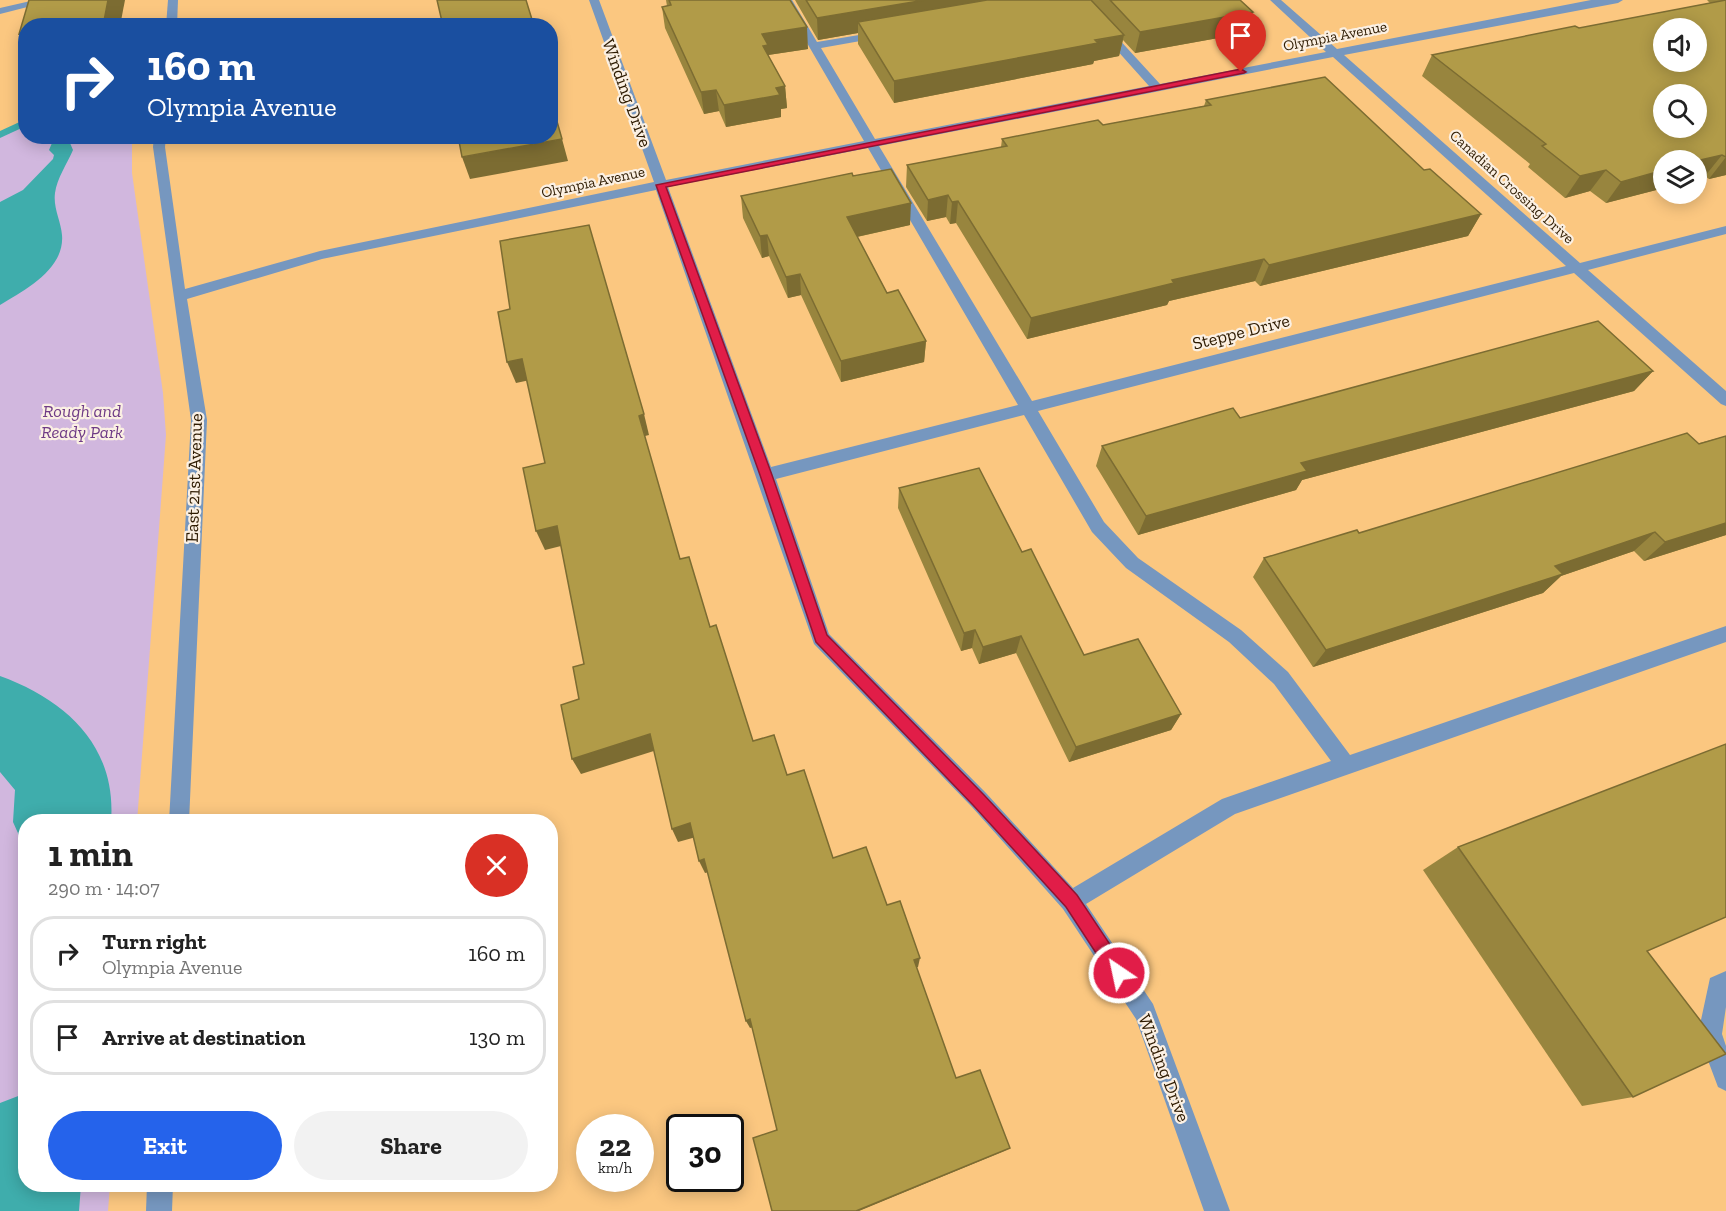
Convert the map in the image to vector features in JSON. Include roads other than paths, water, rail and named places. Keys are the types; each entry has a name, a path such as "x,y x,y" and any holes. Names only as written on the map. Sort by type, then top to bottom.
{"street":[{"path":"0,11 50,0"},
{"path":"172,18 173,0"},
{"name":"Winding Drive","path":"594,0 766,475 821,638 979,800 1071,901 1144,1012 1217,1211"},
{"path":"787,0 1098,527 1132,563 1234,636 1281,678 1346,766"},
{"name":"Canadian Crossing Drive","path":"1275,0 1576,266 1719,386 1726,400"},
{"path":"1558,0 1569,8"},
{"name":"Olympia Avenue","path":"178,296 320,255 871,143 1618,0"},
{"path":"1073,1 1157,88"},
{"path":"814,46 894,32"},
{"name":"East 21st Avenue","path":"159,144 178,296 199,420 179,814"},
{"name":"Steppe Drive","path":"766,475 1576,266 1726,230"},
{"path":"1071,901 1229,806 1726,634"},
{"path":"1726,982 1718,986 1710,1034 1726,1079"},
{"path":"159,1211 160,1192"}],"water":[{"path":"52,144 70,144 73,150 60,176 55,193 55,204 62,235 61,247 57,258 42,277 0,305 0,202 23,190 53,159 54,155 49,150"}],"waterway":[{"path":"0,135 18,126"},
{"path":"0,717 38,747 54,766 63,789 63,814"},
{"path":"19,1211 21,1192"}],"park label":[{"name":"Rough and Ready Park","path":"82,421"}]}
